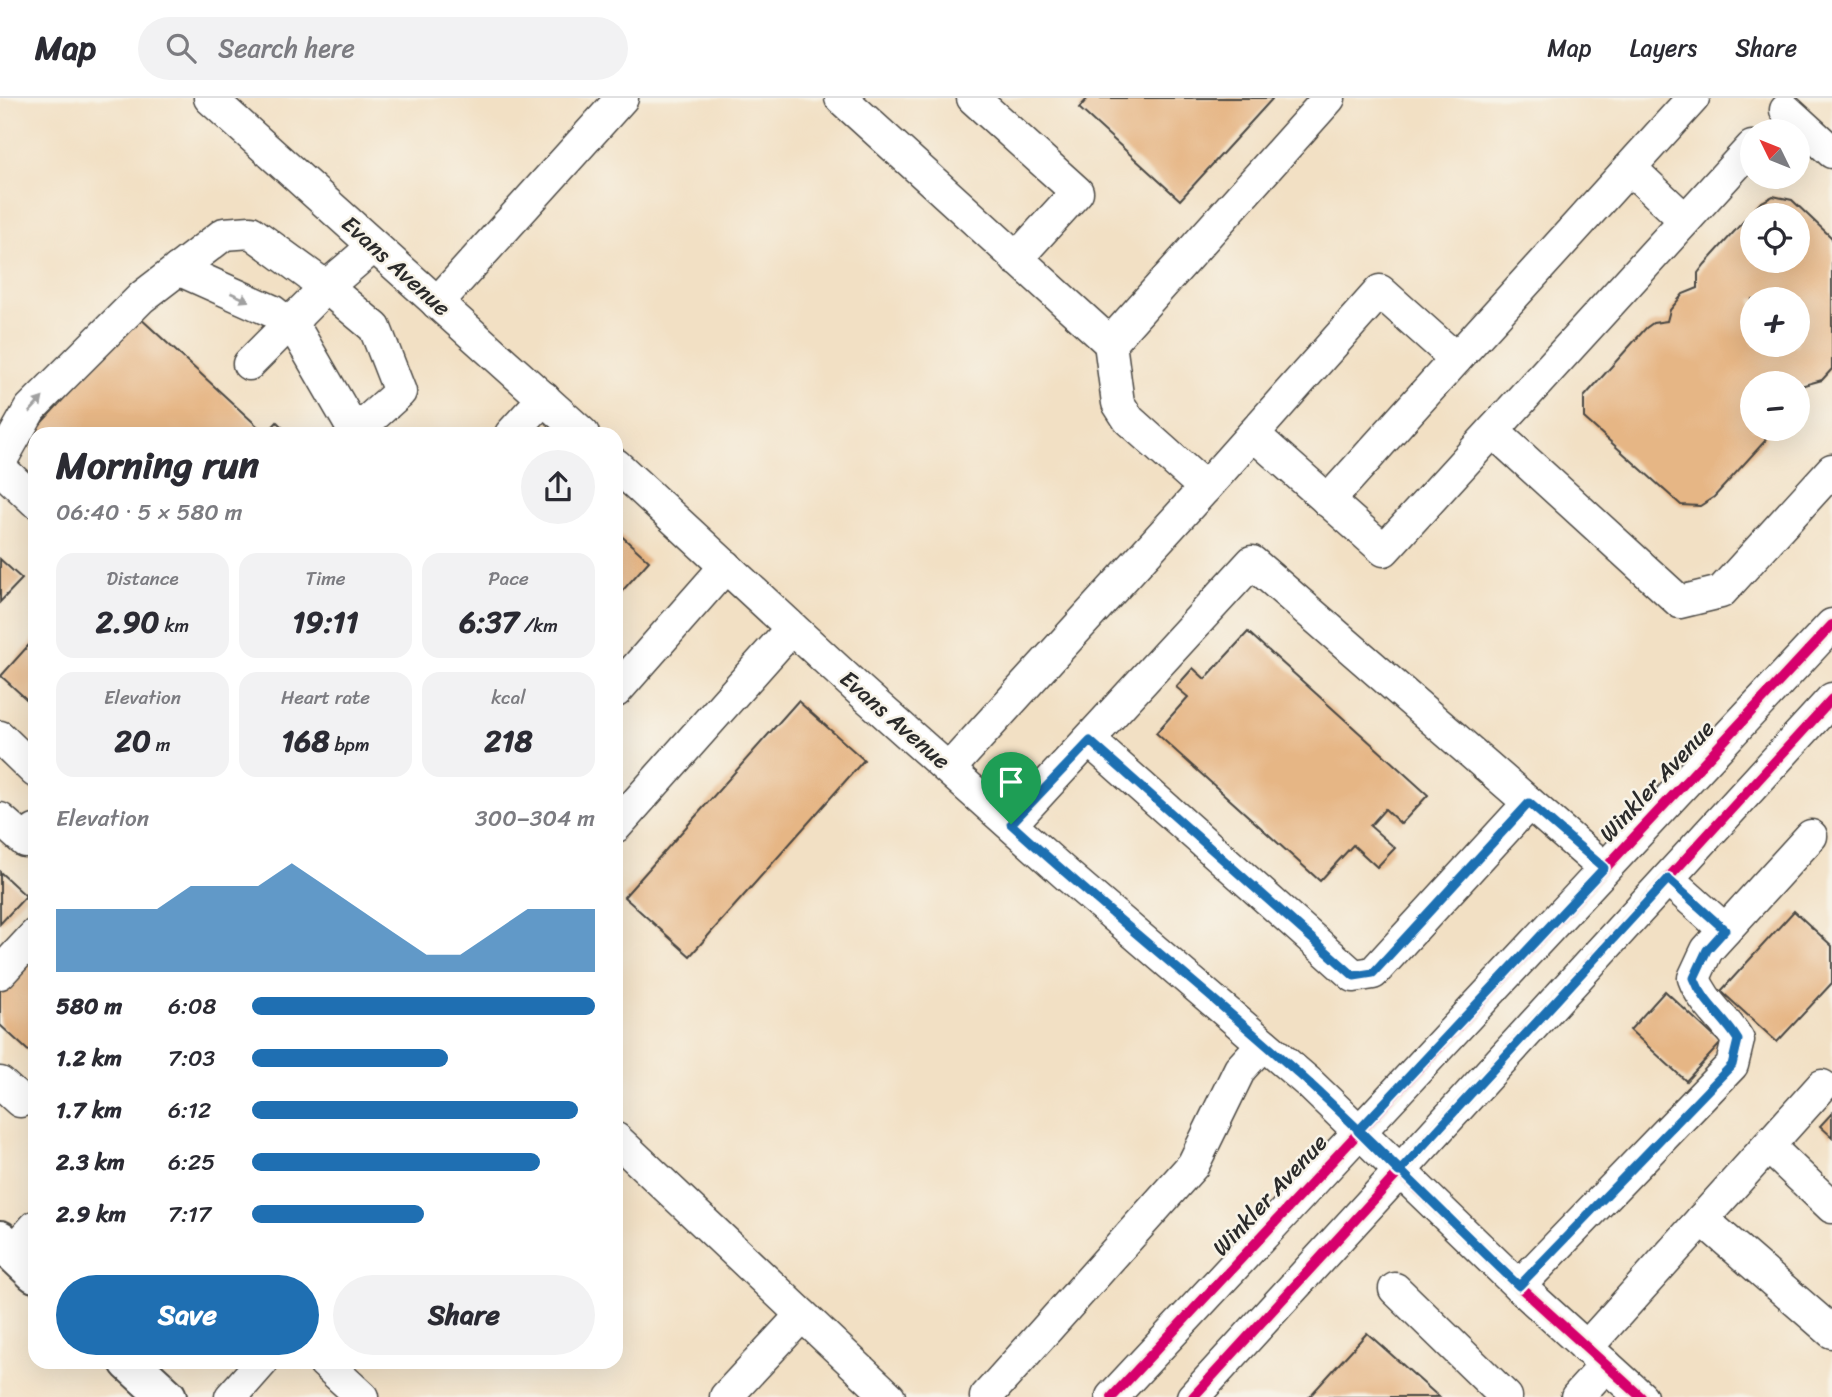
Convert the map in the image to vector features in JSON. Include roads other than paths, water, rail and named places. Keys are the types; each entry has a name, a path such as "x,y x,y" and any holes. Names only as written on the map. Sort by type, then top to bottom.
{"main road":[{"path":"137,1369 167,1397"}],"street":[{"name":"Evans Avenue","path":"210,98 575,427"},
{"path":"437,303 622,98"},
{"path":"841,98 1110,343 1118,403 1129,420 1205,488"},
{"path":"973,98 1077,192 1016,259"},
{"path":"1110,343 1329,98"},
{"path":"1328,501 1693,98"},
{"path":"1783,113 1832,152"},
{"path":"1253,434 1384,550 1740,160"},
{"path":"1630,168 1685,220"},
{"path":"0,462 30,409 142,297 224,234 251,232 326,286 375,328 400,392 361,427"},
{"path":"250,364 326,286 374,246"},
{"path":"178,269 272,311 296,330 351,427"},
{"path":"950,768 1380,291 1456,359"},
{"path":"518,427 544,398"},
{"path":"1493,431 1680,602 1721,593 1832,470"},
{"path":"0,468 28,494"},
{"name":"Evans Avenue","path":"623,471 792,628 1011,824 1263,1044 1519,1286 1641,1397"},
{"path":"1011,824 1252,562 1604,868"},
{"path":"623,683 726,566"},
{"name":"Winkler Avenue","path":"1112,1397 1832,625"},
{"path":"623,819 792,628"},
{"path":"1193,1397 1832,699"},
{"path":"0,737 28,764"},
{"path":"1090,741 1354,976 1373,973 1529,803"},
{"path":"0,819 25,841 28,838"},
{"path":"1519,1286 1732,1065 1738,1040 1725,1020 1701,997 1694,978 1707,950 1811,836"},
{"path":"1668,879 1725,930"},
{"path":"0,973 28,943"},
{"path":"986,1397 1193,1165 1240,1069 1263,1044"},
{"path":"1577,1397 1596,1356 1702,1219 1822,1086"},
{"path":"623,1146 889,1397"},
{"path":"1768,1146 1832,1207"},
{"path":"1702,1219 1832,1332"},
{"path":"1395,1289 1506,1397"},
{"path":"726,1397 802,1315"},
{"path":"231,1397 256,1369"},
{"path":"332,1369 362,1397"}]}
